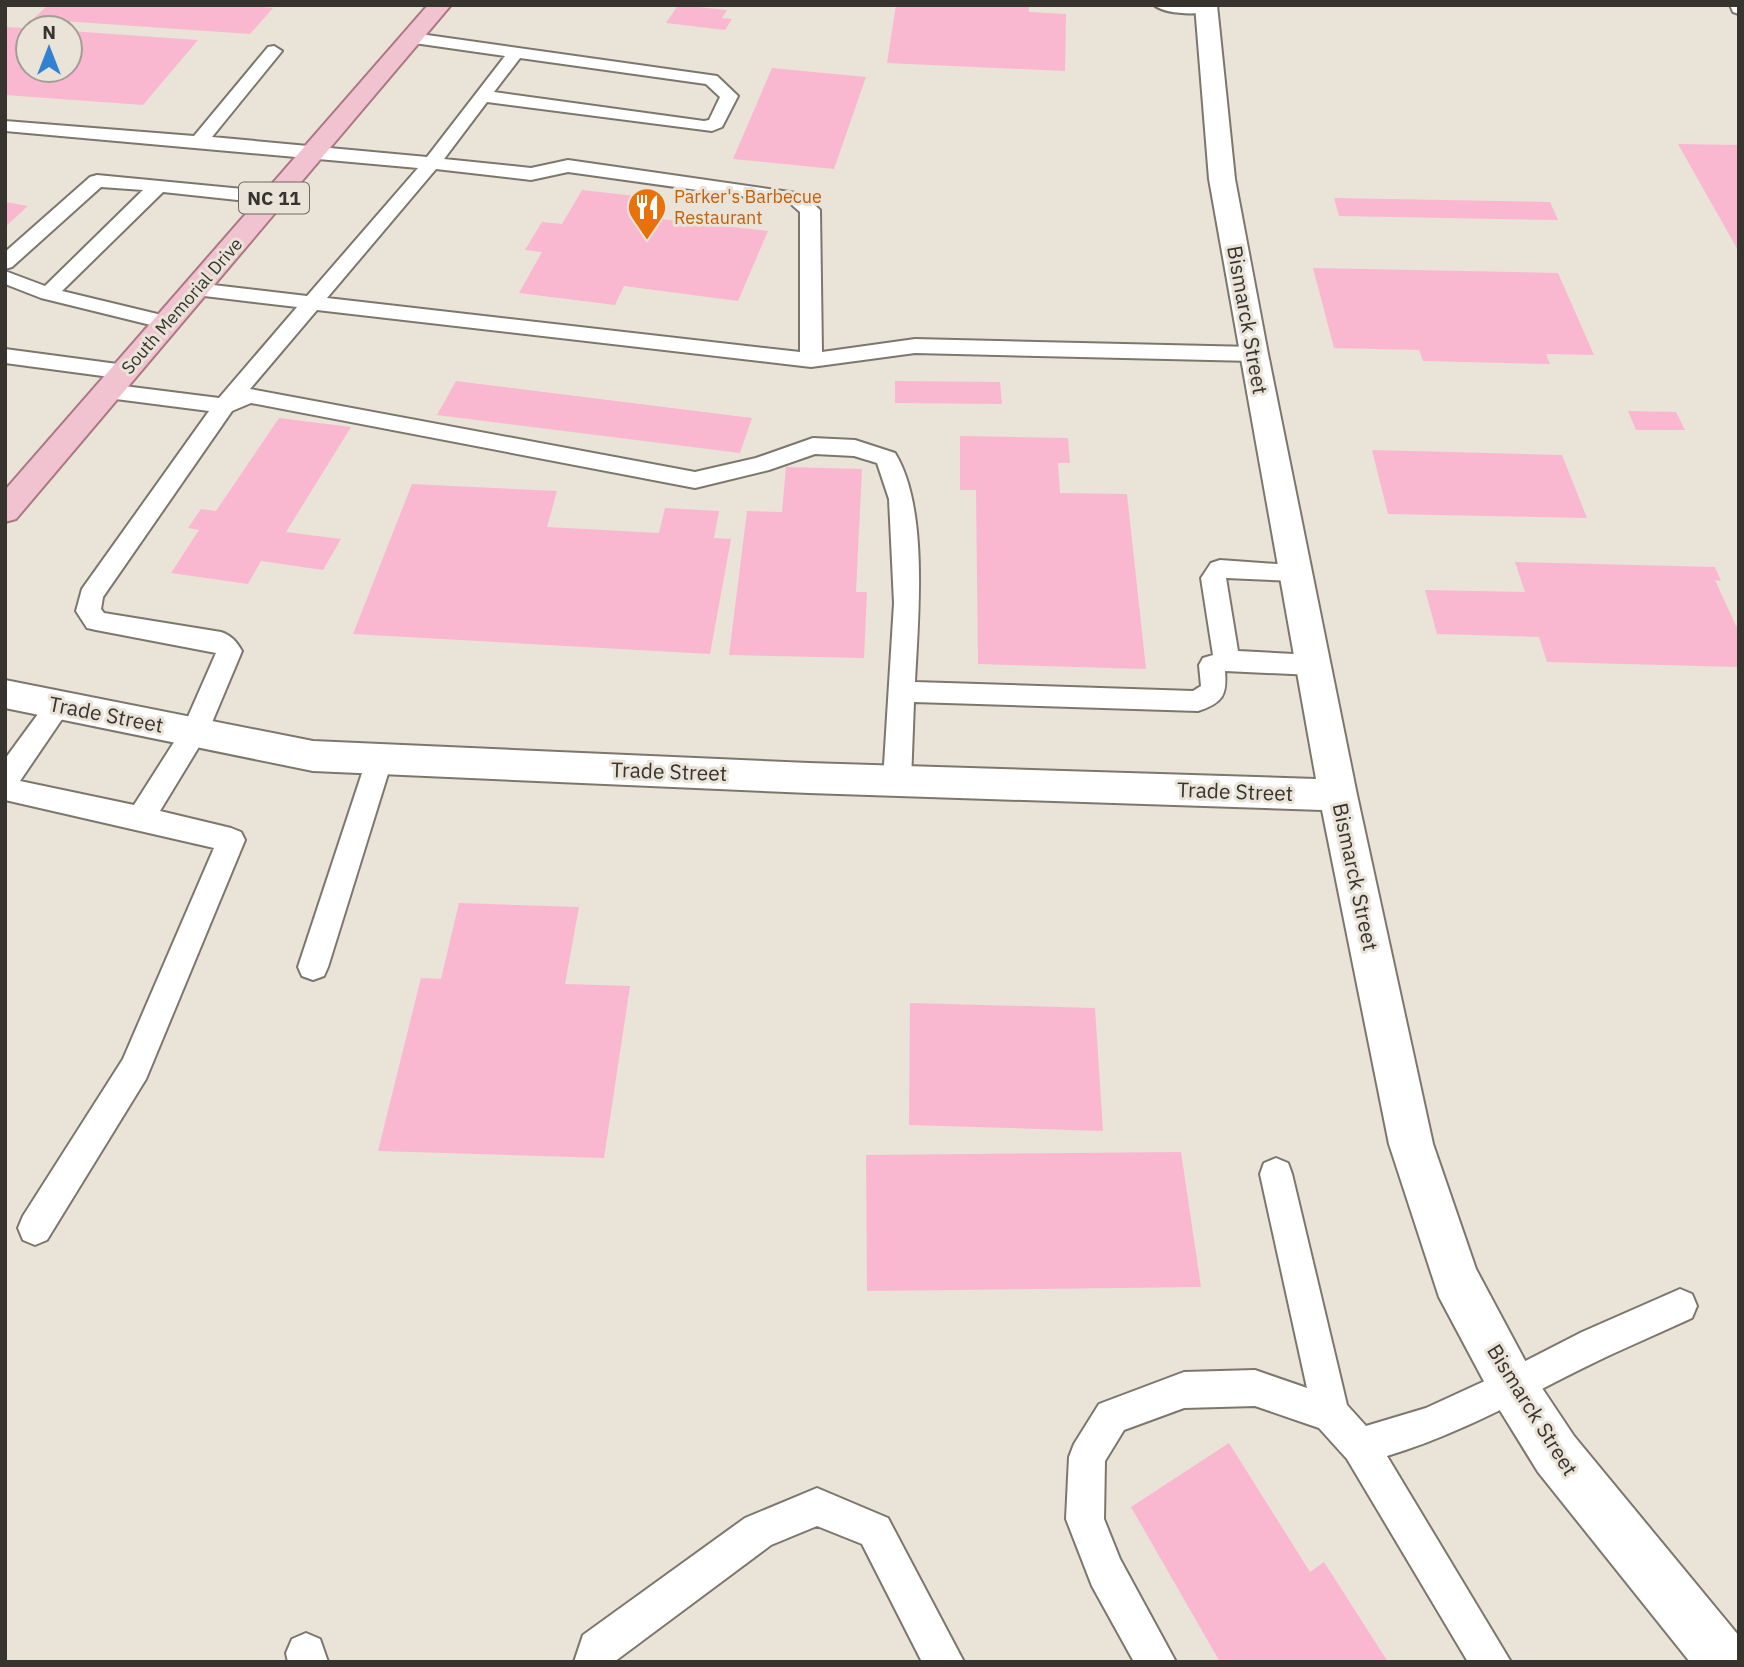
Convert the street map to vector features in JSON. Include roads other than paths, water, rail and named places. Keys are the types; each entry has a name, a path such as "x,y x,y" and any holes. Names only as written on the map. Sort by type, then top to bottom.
{"main road":[{"name":"South Memorial Drive","path":"5,511 440,5"}],"street":[{"name":"Bismarck Street","path":"1206,6 1222,179 1253,354 1338,795 1411,1144 1456,1280 1513,1387 1556,1454 1725,1662"},
{"name":"Trade Street","path":"5,694 313,757 897,781 1338,795"}],"lane":[{"path":"1163,5 1206,6"},
{"path":"413,38 710,80 729,96 716,123 706,127 483,96"},
{"path":"198,142 274,51"},
{"path":"141,818 195,732 229,652 221,642 96,621 88,611 91,594 224,406 431,164 516,52"},
{"path":"5,126 314,151 531,174 568,166 796,198 810,210 811,360"},
{"path":"5,263 97,181 275,198"},
{"path":"48,294 158,187"},
{"path":"5,277 48,294 167,323"},
{"path":"196,289 811,360 915,346 1253,354"},
{"path":"5,356 224,406 250,396 695,480 761,465 813,446 855,448 887,458 901,499 904,527 906,603 897,781"},
{"path":"1227,660 1213,578 1220,569 1295,572"},
{"path":"902,692 1198,701 1214,690 1212,665 1227,660 1313,665"},
{"path":"5,781 58,706"},
{"path":"313,967 379,761"},
{"path":"5,789 232,840 135,1069 35,1228"},
{"path":"1276,1174 1331,1414"},
{"path":"1360,1446 1429,1425 1513,1387 1594,1343 1680,1306"},
{"path":"1156,1662 1106,1572 1085,1519 1087,1457 1112,1417 1184,1390 1255,1388 1331,1414 1360,1446 1491,1662"},
{"path":"594,1662 597,1649 758,1531 817,1507 875,1531 944,1662"}],"place":[{"name":"Parker's Barbecue Restaurant","path":"647,241"}]}
